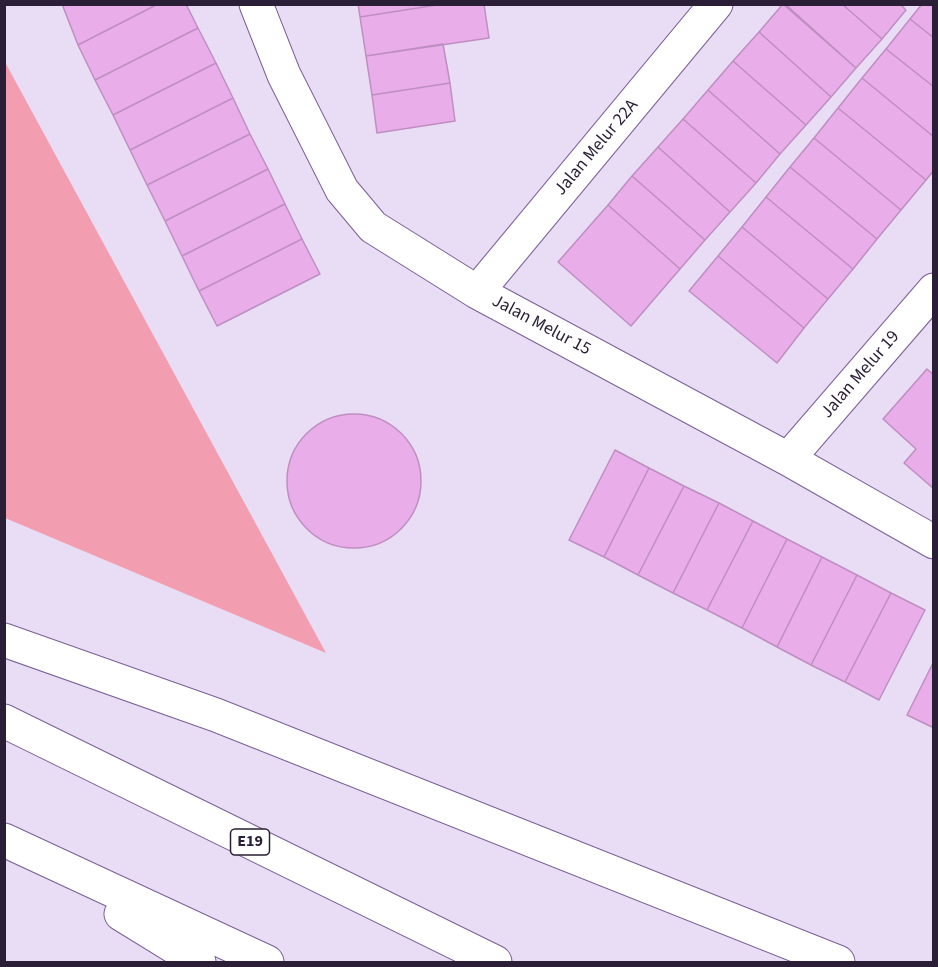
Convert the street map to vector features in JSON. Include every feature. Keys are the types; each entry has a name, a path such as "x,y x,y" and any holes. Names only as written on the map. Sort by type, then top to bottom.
{"main road":[{"name":"Jalan Melur 15","path":"256,4 284,75 342,190 374,227 477,292 788,459 933,542"},
{"name":"Jalan Melur 22A","path":"477,292 690,19 716,4"},
{"name":"Jalan Melur 19","path":"788,459 933,290"},
{"path":"4,640 216,715 838,963"},
{"name":"E19","path":"4,721 495,963"},
{"path":"4,841 199,963"},
{"path":"4,841 267,963"}],"shaded area":[{"path":"5,62 326,653 5,518"}],"building":[{"path":"62,4 158,4 78,45"},
{"path":"158,4 186,4 198,28 95,80 78,45"},
{"path":"358,4 443,4 360,17"},
{"path":"443,4 484,4 489,38 366,56 360,17"},
{"path":"783,4 856,68 831,97 759,32"},
{"path":"785,4 842,4 882,39 856,68"},
{"path":"842,4 900,4 906,10 882,39"},
{"path":"922,4 934,4 934,38 910,19"},
{"path":"910,19 934,38 934,87 886,49"},
{"path":"198,28 216,63 113,115 95,80"},
{"path":"759,32 831,97 806,125 733,61"},
{"path":"443,44 450,83 372,95 366,56"},
{"path":"886,49 934,87 934,137 862,78"},
{"path":"733,61 806,125 780,154 708,90"},
{"path":"216,63 233,98 130,150 113,115"},
{"path":"862,78 934,137 934,170 926,180 838,108"},
{"path":"450,83 455,121 377,133 372,95"},
{"path":"708,90 780,154 756,183 683,119"},
{"path":"233,98 250,134 147,185 130,150"},
{"path":"838,108 926,180 901,210 814,138"},
{"path":"683,119 756,183 730,212 658,147"},
{"path":"250,134 268,169 165,221 147,185"},
{"path":"814,138 901,210 877,239 790,167"},
{"path":"658,147 730,212 705,240 632,176"},
{"path":"790,167 877,239 853,269 766,197"},
{"path":"268,169 285,204 182,256 165,221"},
{"path":"632,176 705,240 680,269 608,205"},
{"path":"766,197 853,269 828,299 742,227"},
{"path":"285,204 302,239 199,291 182,256"},
{"path":"608,205 680,269 631,326 558,262"},
{"path":"742,227 828,299 804,328 718,256"},
{"path":"302,239 320,274 217,326 199,291"},
{"path":"718,256 804,328 777,363 689,291"},
{"path":"927,369 934,375 934,489 904,463 916,449 883,419"},
{"path":"354,414 380,419 401,434 416,455 421,481 416,507 401,528 380,543 354,548 328,543 307,528 292,507 287,481 292,455 307,434 328,419"},
{"path":"615,450 649,468 604,557 569,540"},
{"path":"649,468 684,486 638,575 604,557"},
{"path":"684,486 719,503 673,593 638,575"},
{"path":"719,503 753,521 707,610 673,593"},
{"path":"753,521 787,539 742,628 707,610"},
{"path":"787,539 822,557 777,647 742,628"},
{"path":"822,557 857,575 811,665 777,647"},
{"path":"857,575 891,593 845,682 811,665"},
{"path":"891,593 925,610 879,700 845,682"},
{"path":"934,661 934,728 907,715"}]}
